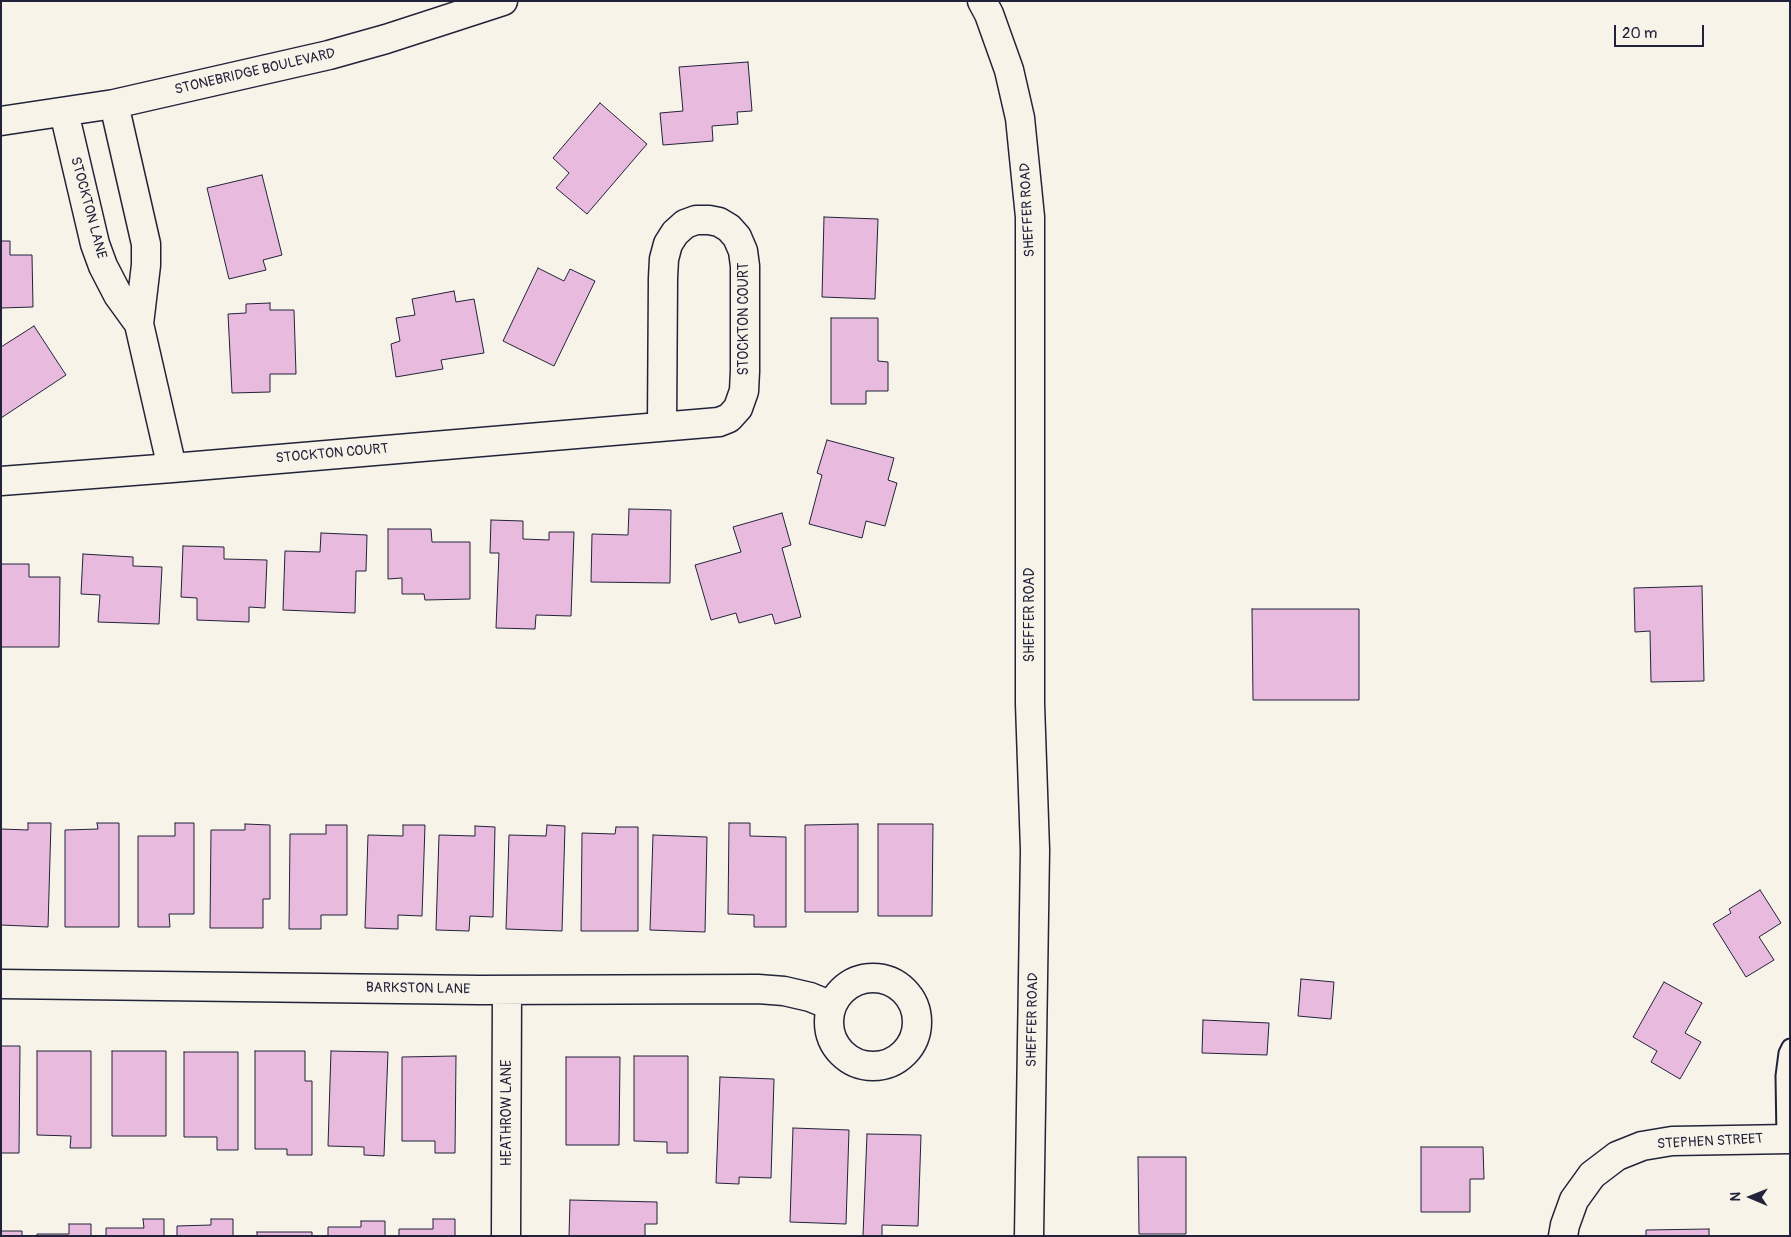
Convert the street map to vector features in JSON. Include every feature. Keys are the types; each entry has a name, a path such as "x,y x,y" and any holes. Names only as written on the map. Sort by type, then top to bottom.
{"street":[{"name":"SHEFFER ROAD","path":"982,1 989,14 1009,70 1020,118 1030,217 1030,704 1036,850 1029,1236"},
{"name":"STONEBRIDGE BOULEVARD","path":"1,121 114,104 329,55 386,39 494,3"},
{"name":"STOCKTON LANE","path":"114,104 146,244 146,265 139,324 172,468"},
{"name":"STOCKTON LANE","path":"64,112 95,244 103,266 118,295 139,324"},
{"name":"STOCKTON COURT","path":"1,481 718,422 729,418 738,408 744,391 745,266 743,251 737,237 729,228 719,222 696,220 685,224 675,233 668,244 664,260 663,278 662,426"},
{"name":"BARKSTON LANE","path":"1,984 507,990 758,989 784,991 810,997 832,1006"},
{"name":"HEATHROW LANE","path":"506,1236 507,990"},
{"name":"STEPHEN STREET","path":"1563,1236 1574,1200 1592,1175 1617,1156 1642,1146 1672,1141 1787,1139"}],"lane":[{"name":"STEPHEN STREET","path":"1787,1139 1784,1076 1787,1053 1790,1047"}],"building":[{"path":"748,62 752,111 737,112 738,124 712,126 713,141 663,145 660,113 683,111 679,67"},
{"path":"600,103 647,144 587,214 556,188 569,173 553,158"},
{"path":"262,175 282,255 263,260 266,270 229,279 207,188"},
{"path":"824,217 878,219 875,299 822,297"},
{"path":"1,241 10,241 10,255 32,255 33,307 1,308"},
{"path":"538,268 564,281 570,269 595,281 554,366 503,341"},
{"path":"454,291 456,302 474,299 484,353 441,360 443,369 396,377 391,344 400,341 396,318 415,315 412,299"},
{"path":"270,303 270,310 294,310 296,374 270,374 270,392 232,393 228,314 246,313 246,304"},
{"path":"831,318 878,318 878,361 888,362 888,391 866,391 866,404 831,404"},
{"path":"34,326 66,375 1,418 1,347"},
{"path":"827,440 894,458 888,480 897,483 885,526 866,521 862,538 809,524 822,475 817,473"},
{"path":"629,509 671,510 670,583 591,582 592,534 628,535"},
{"path":"782,513 791,545 782,548 801,617 775,624 772,614 739,623 736,613 711,620 695,565 741,552 733,527"},
{"path":"491,520 523,521 523,539 549,540 549,532 574,532 571,616 536,615 535,629 496,628 499,553 490,553"},
{"path":"388,529 431,529 432,542 470,542 470,599 425,600 424,594 402,594 402,578 388,579"},
{"path":"321,533 367,535 366,571 356,571 355,613 283,610 285,551 320,552"},
{"path":"183,546 224,547 224,559 267,560 265,608 249,607 249,622 197,620 197,598 181,597"},
{"path":"83,554 133,557 133,566 162,567 159,624 98,622 100,595 81,594"},
{"path":"1,564 29,564 29,577 60,577 59,647 1,647"},
{"path":"1702,586 1704,681 1651,682 1650,631 1635,632 1634,588"},
{"path":"1252,609 1359,609 1359,700 1253,700"},
{"path":"28,823 51,823 48,927 1,925 1,829 28,830"},
{"path":"97,823 119,823 119,927 65,927 65,830 98,829"},
{"path":"175,823 194,823 194,914 169,914 170,927 138,927 138,836 175,836"},
{"path":"729,823 750,823 750,836 786,837 786,927 754,927 754,915 728,914"},
{"path":"245,824 270,825 270,899 263,899 263,928 210,928 211,830 245,830"},
{"path":"858,824 858,912 805,912 805,825"},
{"path":"878,824 933,824 932,916 878,916"},
{"path":"326,825 347,825 347,915 321,915 321,929 289,929 290,834 326,834"},
{"path":"403,825 425,825 422,916 398,915 398,929 365,928 368,835 403,836"},
{"path":"547,825 565,826 562,931 506,929 509,835 546,836"},
{"path":"475,826 495,827 493,917 470,916 469,931 436,930 439,835 475,836"},
{"path":"616,827 638,827 638,931 581,931 582,833 615,834"},
{"path":"653,835 707,837 705,932 650,930"},
{"path":"1760,890 1781,923 1759,937 1774,960 1746,977 1713,924 1731,913 1729,909"},
{"path":"1301,979 1334,982 1331,1019 1298,1016"},
{"path":"1664,982 1702,1003 1685,1033 1701,1042 1680,1079 1651,1062 1657,1051 1633,1037"},
{"path":"1203,1020 1269,1023 1267,1055 1202,1053"},
{"path":"1,1046 20,1046 19,1153 1,1153"},
{"path":"37,1051 91,1051 91,1148 70,1148 71,1136 37,1135"},
{"path":"112,1051 166,1051 166,1136 112,1136"},
{"path":"255,1051 305,1051 305,1081 312,1081 312,1155 287,1155 287,1149 255,1149"},
{"path":"331,1051 388,1052 384,1156 364,1155 364,1147 328,1146"},
{"path":"184,1052 238,1052 238,1150 217,1150 217,1137 184,1137"},
{"path":"456,1056 455,1153 435,1153 435,1141 402,1141 402,1057"},
{"path":"634,1056 688,1056 688,1153 667,1153 667,1142 634,1141"},
{"path":"566,1057 620,1057 619,1145 566,1145"},
{"path":"720,1077 774,1079 771,1178 739,1177 739,1184 716,1183"},
{"path":"793,1128 849,1130 846,1224 790,1222"},
{"path":"867,1134 921,1135 918,1226 882,1225 882,1236 863,1236"},
{"path":"1421,1147 1483,1147 1484,1179 1470,1179 1470,1212 1421,1212"},
{"path":"1138,1157 1186,1157 1186,1234 1139,1234"},
{"path":"570,1200 657,1202 657,1224 645,1224 645,1236 569,1236"},
{"path":"143,1219 164,1219 164,1236 106,1236 106,1228 144,1228"},
{"path":"211,1219 233,1219 233,1236 177,1236 177,1226 211,1225"},
{"path":"433,1219 455,1219 455,1236 399,1236 399,1229 433,1229"},
{"path":"361,1221 385,1221 385,1236 328,1236 328,1227 361,1227"},
{"path":"69,1224 91,1224 91,1236 37,1236 37,1234 69,1234"},
{"path":"1709,1229 1709,1236 1646,1236 1646,1230"},
{"path":"1,1231 22,1231 22,1236 1,1236"},
{"path":"257,1232 312,1232 312,1236 257,1236"}]}
